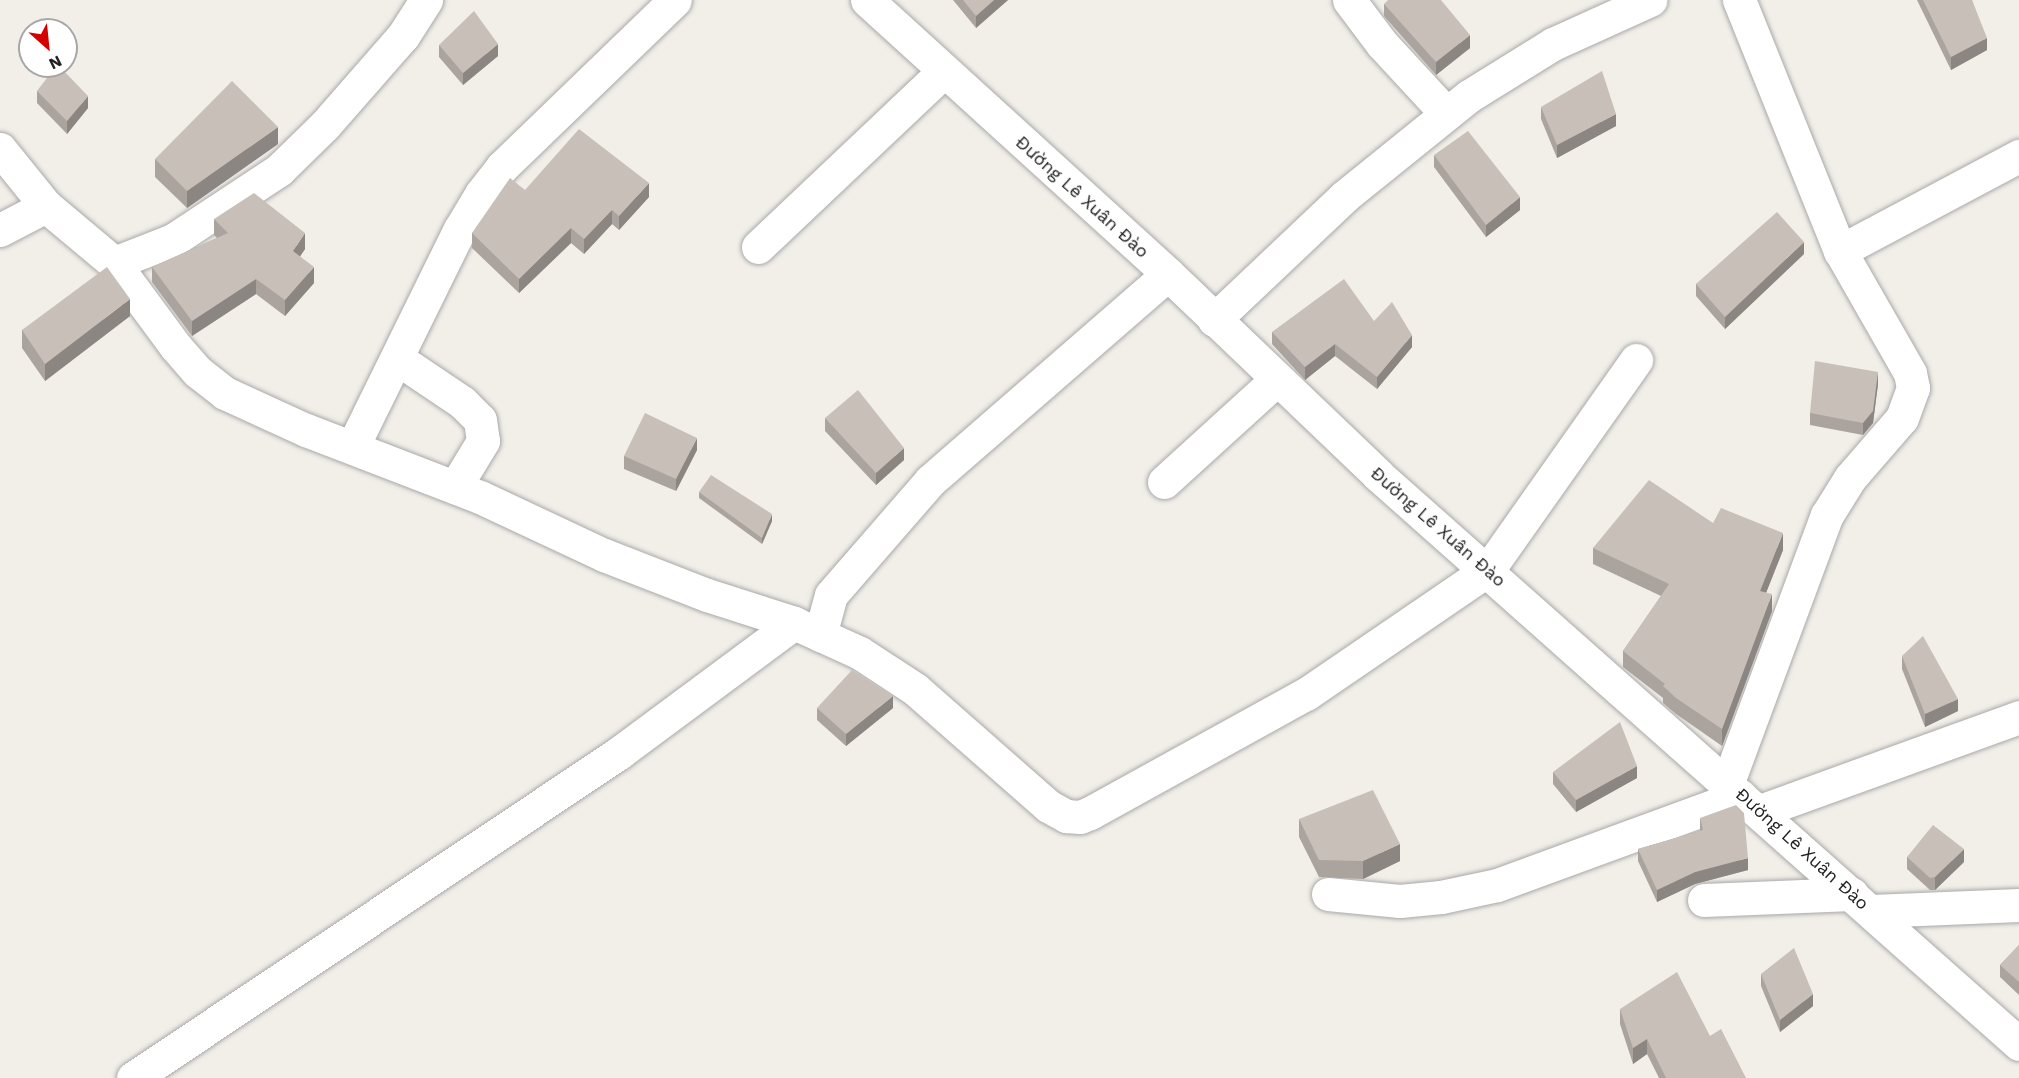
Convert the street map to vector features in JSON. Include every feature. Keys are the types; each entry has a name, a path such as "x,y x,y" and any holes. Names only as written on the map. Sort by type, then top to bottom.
{"street":[{"path":"114,263 173,240 279,170 326,125 403,36 426,0"},
{"path":"353,446 398,358 459,229 481,194 502,167 675,0"},
{"name":"Đường Lê Xuân Đào","path":"867,0 943,72 1168,274 1378,475 1488,570 1595,669 1862,902 2019,1044"},
{"path":"1349,0 1382,44 1446,113"},
{"path":"1214,320 1346,196 1446,113 1509,69 1553,44 1650,0"},
{"path":"1739,0 1840,251 1910,373 1913,388 1902,418 1850,478 1827,515 1743,797"},
{"path":"758,247 943,72"},
{"path":"0,149 46,206 114,263 198,372 251,407 454,487 604,555 707,595 807,629 878,663 915,688 1048,806 1066,816 1080,817 1306,694 1488,570 1636,360"},
{"path":"1840,251 2019,156"},
{"path":"0,230 46,206"},
{"path":"132,1078 807,629 831,595 930,481 1168,274"},
{"path":"398,358 462,402 480,420 483,441 454,487"},
{"path":"1164,482 1277,379"},
{"path":"1328,894 1400,901 1441,897 1497,885 1743,797 2019,717"},
{"path":"1704,900 2019,905"}],"building":[{"path":"963,0 994,0 976,16"},
{"path":"1388,0 1441,0 1470,35 1436,62 1384,4"},
{"path":"1923,0 1972,0 1987,38 1951,57"},
{"path":"474,11 498,44 463,73 439,45"},
{"path":"1602,71 1616,114 1557,145 1541,107"},
{"path":"47,78 71,78 88,96 67,121 37,91"},
{"path":"232,81 278,127 187,191 155,159"},
{"path":"579,129 649,183 619,216 612,210 584,239 571,228 519,279 472,233 510,178 525,190"},
{"path":"1468,131 1520,197 1486,225 1434,155"},
{"path":"254,193 305,233 293,251 314,267 285,300 256,279 192,321 152,267 228,233 214,219"},
{"path":"1777,212 1804,242 1725,317 1696,284"},
{"path":"107,267 130,299 45,364 22,330"},
{"path":"1344,279 1374,321 1392,302 1412,335 1377,377 1335,344 1305,367 1272,332"},
{"path":"1815,361 1878,372 1873,411 1863,423 1810,413"},
{"path":"858,390 904,448 876,473 825,418"},
{"path":"645,413 697,438 676,479 624,456"},
{"path":"711,475 772,514 762,538 699,492"},
{"path":"1649,480 1713,523 1721,508 1783,533 1760,591 1772,594 1722,729 1676,698 1663,686 1665,684 1623,651 1669,584 1593,548"},
{"path":"1923,636 1958,699 1925,714 1902,656"},
{"path":"852,670 893,696 846,734 817,708"},
{"path":"1620,722 1637,766 1576,800 1553,772"},
{"path":"1373,790 1400,844 1363,861 1319,860 1299,819"},
{"path":"1736,805 1744,813 1748,858 1695,872 1657,890 1638,849 1703,830 1700,818"},
{"path":"1933,825 1964,849 1935,877 1930,878 1907,857"},
{"path":"2019,945 2019,982 2000,965"},
{"path":"1794,948 1813,994 1780,1020 1761,974"},
{"path":"1677,972 1710,1036 1721,1029 1746,1078 1666,1078 1647,1039 1633,1048 1620,1009"}]}
